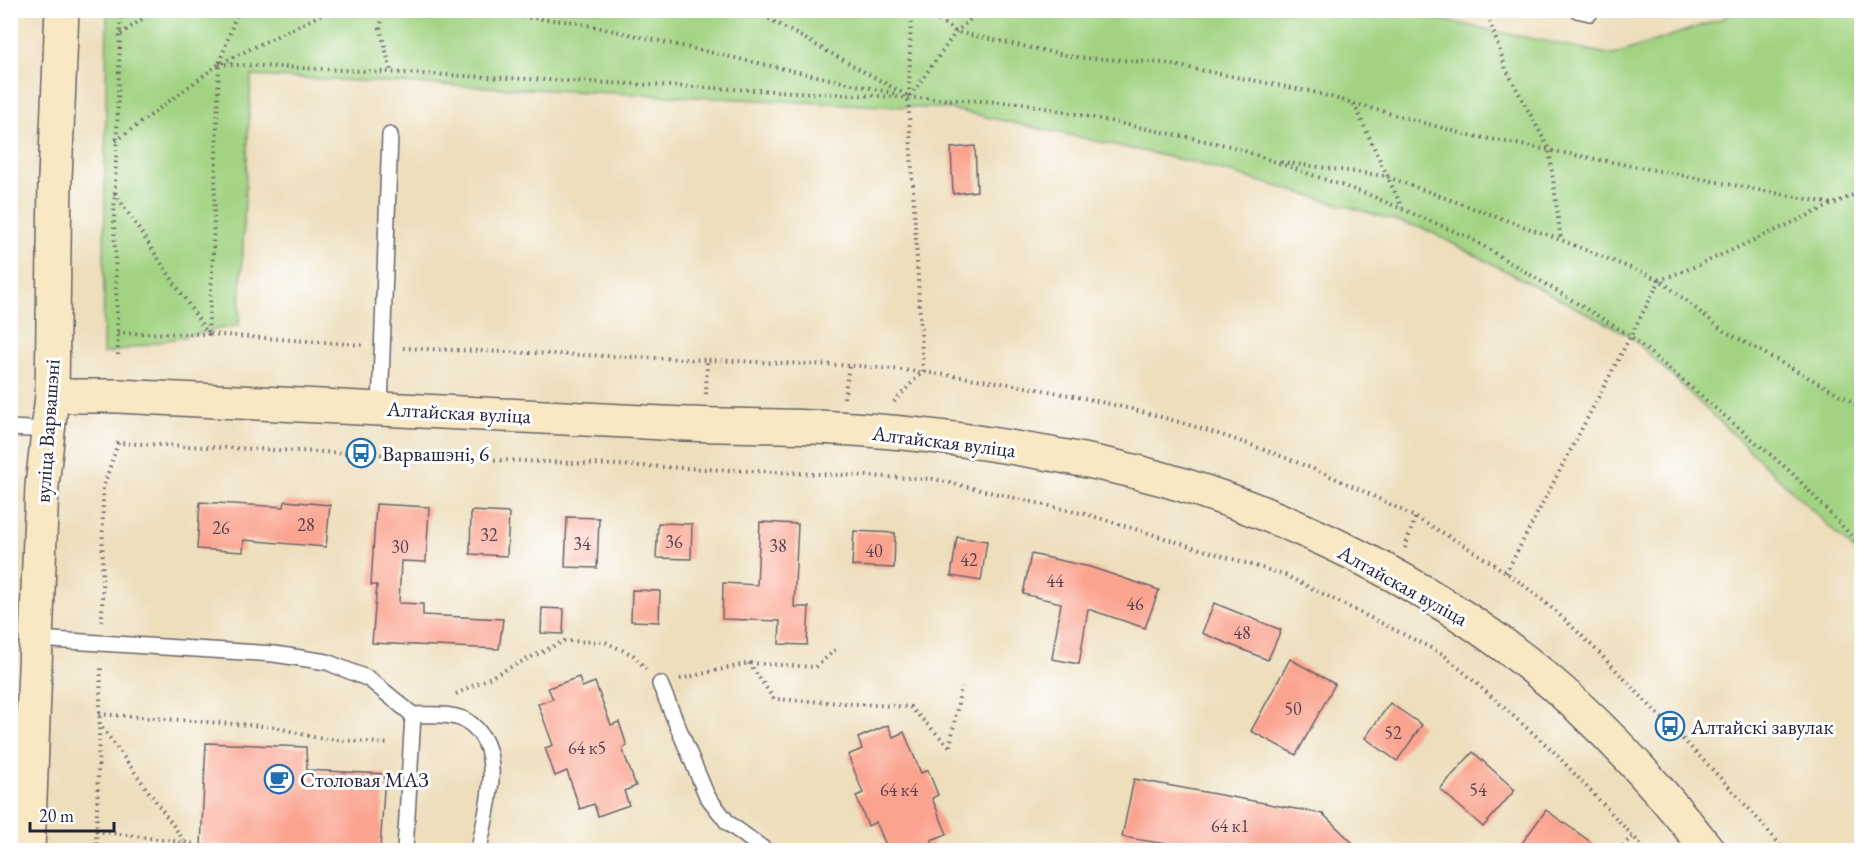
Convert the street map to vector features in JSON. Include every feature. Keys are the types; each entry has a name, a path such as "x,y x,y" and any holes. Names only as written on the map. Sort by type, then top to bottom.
{"main road":[{"name":"вуліца Варвашэні","path":"28,850 42,486 51,396 55,178 63,10"},
{"name":"Алтайская вуліца","path":"51,396 118,396 866,431 944,439 1095,462 1198,490 1306,531 1396,578 1498,640 1602,731 1708,850"}],"lane":[{"path":"380,408 390,135"},
{"path":"10,428 49,430"},
{"path":"36,639 274,654 327,662 369,679 413,715 442,715 470,722 486,743 492,770 479,850"},
{"path":"660,684 707,796 729,823 765,850"},
{"path":"405,850 413,715"}],"path":[{"path":"118,355 115,193 121,10"},
{"path":"120,34 155,10"},
{"path":"212,278 219,64 238,10"},
{"path":"116,141 219,64 332,10"},
{"path":"384,10 380,28 392,71"},
{"path":"445,10 574,22 909,96"},
{"path":"753,10 909,96"},
{"path":"866,431 923,371 909,96 911,10"},
{"path":"924,10 956,32 1076,57 1164,63 1313,92 1464,134 1833,204"},
{"path":"909,96 956,32 981,10"},
{"path":"1486,10 1506,69 1549,149 1562,240"},
{"path":"219,64 909,96 1022,104 1230,146 1402,209 1470,238 1629,334 1791,472 1862,547"},
{"path":"1354,104 1402,209"},
{"path":"1271,160 1385,176 1562,240 1660,280 1724,331 1862,407"},
{"path":"1506,573 1629,334 1660,280 1862,191"},
{"path":"115,193 208,334 116,333"},
{"path":"706,404 707,362"},
{"path":"118,443 933,479 1089,515 1285,575 1443,654 1552,750 1646,850"},
{"path":"454,694 564,641 605,642 633,654 660,684 749,663 816,667 837,648"},
{"path":"749,663 774,699 910,706 950,747 961,687"},
{"path":"99,714 275,727 317,738 411,746"},
{"path":"99,722 186,843"},
{"path":"96,831 196,844 196,850"},
{"path":"1618,850 1633,836"},
{"path":"178,850 186,843"}],"green space":[{"path":"1393,10 1613,55 1724,18 1733,11 1861,11 1861,557 1629,335 1425,229 1196,163 950,109 251,76 239,325 103,354 107,11"}],"building":[{"path":"975,146 977,191 953,194 951,148"},
{"path":"285,501 330,505 326,547 244,540 243,552 197,549 200,502 284,507"},
{"path":"376,504 429,507 426,562 401,561 399,603 423,604 423,615 503,619 499,649 372,643 377,585 371,585"},
{"path":"471,511 509,513 507,556 470,554"},
{"path":"567,517 599,518 597,568 565,567"},
{"path":"760,522 798,524 794,607 809,607 807,645 779,644 780,621 722,619 723,583 757,585"},
{"path":"658,523 692,524 691,559 656,558"},
{"path":"854,531 895,533 894,568 852,566"},
{"path":"957,537 987,541 981,581 951,576"},
{"path":"1031,554 1090,567 1159,590 1145,628 1088,609 1079,664 1052,659 1061,603 1023,594"},
{"path":"632,590 660,591 659,622 631,621"},
{"path":"1214,603 1281,630 1268,660 1202,633"},
{"path":"542,608 564,609 563,634 541,633"},
{"path":"1290,659 1335,684 1296,755 1251,731"},
{"path":"579,677 582,687 595,682 611,725 619,722 627,746 622,748 636,786 624,791 629,805 598,816 594,804 580,809 567,771 555,776 545,748 553,745 538,704 553,699 548,688"},
{"path":"1390,703 1422,725 1397,761 1365,738"},
{"path":"888,725 893,737 904,732 921,773 928,770 938,795 932,798 947,834 931,840 936,850 888,850 876,822 868,826 856,796 863,793 848,755 862,749 858,738"},
{"path":"206,743 306,747 307,770 385,774 380,850 229,850 229,847 201,845"},
{"path":"1473,752 1515,790 1483,827 1440,789"},
{"path":"1134,779 1323,814 1360,850 1204,850 1122,837"},
{"path":"1546,810 1602,850 1517,850"}],"place":[{"name":"Варвашэні, 6","path":"361,453"},
{"name":"Алтайскі завулак","path":"1670,726"},
{"name":"Столовая МАЗ","path":"279,779"}]}
